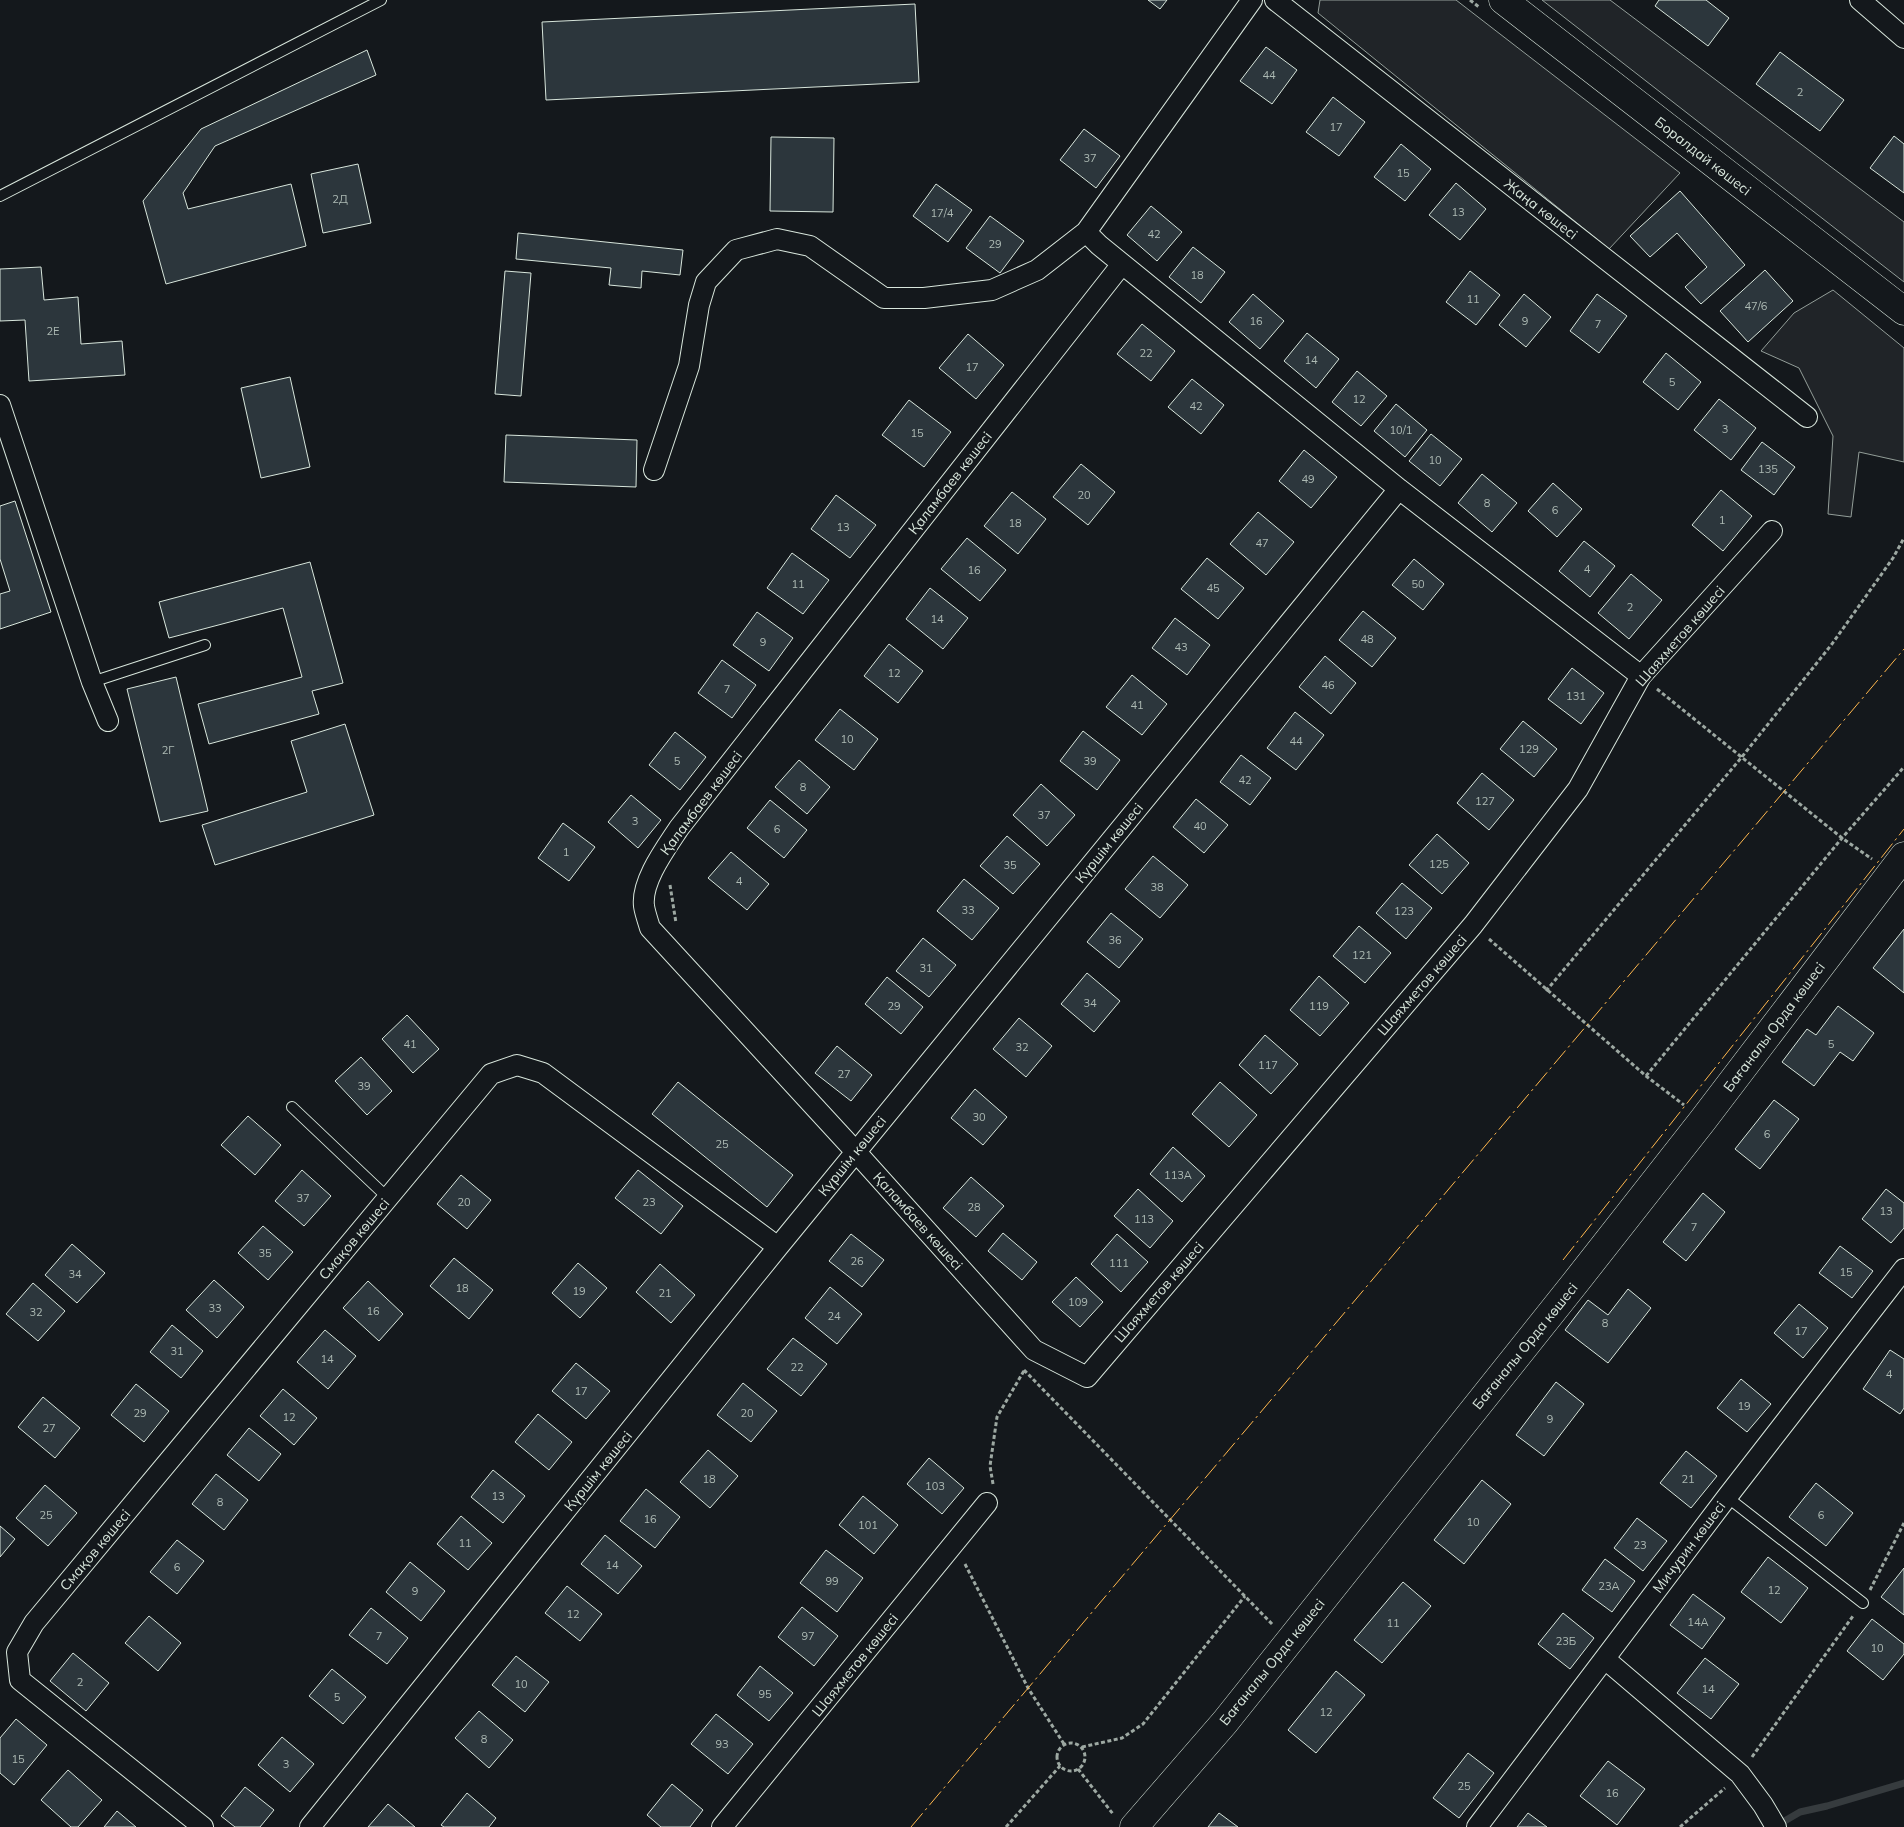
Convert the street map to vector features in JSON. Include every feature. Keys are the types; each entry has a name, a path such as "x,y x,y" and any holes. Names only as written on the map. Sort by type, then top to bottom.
{"street":[{"path":"654,470 690,366 699,305 706,282 736,250 777,239 810,246 884,298 924,298 992,290 1037,270 1086,232 1252,0"},
{"name":"Жаңа көшесі","path":"1275,0 1807,417"},
{"name":"Боралдай көшесі","path":"1503,0 1904,311"},
{"path":"1860,0 1904,38"},
{"path":"1086,232 1122,264 1399,489 1641,676"},
{"name":"Қаламбаев көшесі","path":"1034,1350 856,1152 650,928 644,904 647,885 658,860 679,828 1122,264"},
{"path":"2,421 92,682 108,721"},
{"name":"Күршім көшесі","path":"310,1827 778,1247 1399,489"},
{"name":"Шаяхметов көшесі","path":"1034,1350 1087,1377 1473,926 1578,789 1641,676 1772,531"},
{"name":"Бағаналы Орда көшесі","path":"1126,1823 1225,1722 1575,1283 1897,864"},
{"name":"Смақов көшесі","path":"203,1827 20,1680 17,1652 34,1623 491,1074 518,1066 543,1073 778,1247"},
{"name":"Мичурин көшесі","path":"1477,1827 1727,1497 1904,1269"},
{"name":"Шаяхметов көшесі","path":"722,1827 987,1503"},
{"path":"1605,1659 1740,1774 1763,1805 1776,1827"}],"lane":[{"path":"0,196 381,0"},
{"path":"92,682 206,645"},
{"path":"292,1107 388,1198"},
{"path":"1727,1497 1862,1604"}],"path":[{"path":"1546,991 1741,758 1832,644 1893,558 1904,538"},
{"path":"1641,676 1842,838 1897,864"},
{"path":"1646,1076 1842,838 1904,767"},
{"path":"660,939 676,924 670,883"},
{"path":"1473,926 1646,1076 1702,1120"},
{"path":"987,1503 994,1482 990,1466 997,1417 1034,1350"},
{"path":"1024,1370 1290,1641"},
{"path":"1680,1827 1740,1774 1862,1604 1904,1523"},
{"path":"954,1544 1028,1688 1064,1744"},
{"path":"1082,1747 1122,1738 1143,1724 1246,1596"},
{"path":"1071,1742 1082,1747 1086,1753 1083,1765 1072,1771 1065,1770 1060,1766 1057,1754 1059,1748 1071,1742"},
{"path":"1006,1827 1060,1766"},
{"path":"1078,1769 1126,1823"}],"shaded area":[{"path":"1320,0 1456,0 1680,173 1609,249 1318,13"},
{"path":"1542,0 1610,0 1904,222 1904,282"},
{"path":"1833,290 1904,348 1904,462 1859,452 1851,517 1828,514 1833,436 1799,368 1761,351 1794,313"}],"building":[{"path":"1148,0 1167,0 1160,9"},
{"path":"1659,0 1706,0 1729,18 1708,46 1655,6"},
{"path":"915,4 919,82 546,100 542,22"},
{"path":"1266,47 1297,70 1272,104 1240,81"},
{"path":"367,50 376,75 215,146 183,193 188,209 291,184 306,246 166,284 143,201 201,129"},
{"path":"1780,52 1844,100 1820,131 1756,84"},
{"path":"1333,97 1365,122 1339,156 1306,132"},
{"path":"1084,129 1120,156 1096,188 1060,160"},
{"path":"1894,136 1904,144 1904,193 1870,168"},
{"path":"771,137 834,138 833,212 770,211"},
{"path":"1401,144 1431,169 1405,201 1374,177"},
{"path":"358,164 371,223 323,233 311,174"},
{"path":"1456,183 1486,209 1460,240 1429,215"},
{"path":"936,184 972,210 948,242 913,216"},
{"path":"1680,191 1745,265 1701,304 1685,287 1707,267 1677,233 1650,257 1630,236"},
{"path":"1151,206 1182,232 1157,261 1127,235"},
{"path":"990,216 1024,241 1000,273 966,248"},
{"path":"518,233 683,250 680,275 642,271 641,288 609,285 611,268 516,259"},
{"path":"1193,247 1225,272 1201,303 1169,277"},
{"path":"41,267 44,300 78,297 81,344 122,341 125,375 29,381 25,320 0,321 0,269"},
{"path":"1765,270 1793,301 1748,342 1720,311"},
{"path":"505,271 531,273 521,396 495,394"},
{"path":"1470,271 1500,295 1476,325 1446,302"},
{"path":"1253,294 1284,321 1260,349 1229,322"},
{"path":"1524,294 1551,317 1526,347 1499,325"},
{"path":"1597,294 1627,316 1599,353 1570,331"},
{"path":"1142,324 1175,351 1151,381 1117,354"},
{"path":"1307,333 1339,359 1316,388 1284,361"},
{"path":"968,334 1004,365 976,399 939,368"},
{"path":"1666,353 1701,382 1678,410 1643,382"},
{"path":"1357,371 1387,396 1361,426 1332,402"},
{"path":"290,377 310,467 261,478 241,388"},
{"path":"1192,379 1224,405 1201,434 1168,407"},
{"path":"1719,399 1756,428 1731,460 1694,430"},
{"path":"909,400 951,432 924,467 882,435"},
{"path":"1396,404 1427,430 1405,457 1374,431"},
{"path":"1431,434 1462,459 1440,486 1409,461"},
{"path":"506,435 637,440 636,487 504,482"},
{"path":"1762,442 1795,467 1774,495 1741,470"},
{"path":"1304,450 1337,477 1311,508 1279,481"},
{"path":"1081,464 1115,492 1088,525 1053,497"},
{"path":"1482,474 1517,503 1492,532 1458,503"},
{"path":"1553,483 1582,509 1557,537 1528,511"},
{"path":"1721,490 1752,516 1723,551 1692,525"},
{"path":"1012,492 1046,519 1018,554 984,526"},
{"path":"836,495 876,525 850,558 811,529"},
{"path":"15,501 51,612 0,629 0,594 10,591 0,559 0,506"},
{"path":"1258,512 1294,542 1266,575 1230,544"},
{"path":"967,538 1006,570 980,601 941,569"},
{"path":"1584,541 1615,566 1590,597 1559,571"},
{"path":"792,553 829,580 803,614 767,588"},
{"path":"1207,558 1244,588 1218,619 1181,589"},
{"path":"1414,559 1444,584 1423,610 1392,585"},
{"path":"310,562 343,683 312,691 319,714 209,744 198,704 302,677 283,608 169,638 159,602"},
{"path":"1631,574 1662,600 1629,639 1598,613"},
{"path":"930,588 968,618 943,649 906,619"},
{"path":"1363,611 1396,638 1372,667 1339,640"},
{"path":"757,612 793,638 769,671 733,645"},
{"path":"1175,618 1210,645 1187,675 1152,648"},
{"path":"889,644 923,671 898,703 864,676"},
{"path":"1325,656 1356,683 1331,714 1299,687"},
{"path":"722,660 756,685 732,718 698,693"},
{"path":"1572,668 1604,693 1581,724 1548,699"},
{"path":"1132,675 1167,704 1142,735 1106,707"},
{"path":"176,677 208,811 160,822 127,689"},
{"path":"840,709 878,739 854,770 815,740"},
{"path":"1295,712 1324,735 1296,770 1267,748"},
{"path":"1523,721 1557,749 1534,777 1500,749"},
{"path":"345,724 374,815 215,865 202,825 307,792 291,741"},
{"path":"1083,731 1120,760 1097,790 1060,761"},
{"path":"675,732 706,757 680,790 649,765"},
{"path":"1241,755 1271,778 1250,805 1220,782"},
{"path":"799,760 830,787 807,814 775,787"},
{"path":"1482,773 1514,800 1489,830 1457,803"},
{"path":"1041,784 1075,815 1047,846 1013,815"},
{"path":"631,795 661,820 638,848 608,822"},
{"path":"1196,799 1228,825 1204,853 1173,827"},
{"path":"770,800 807,830 784,858 747,828"},
{"path":"563,823 595,847 569,881 538,858"},
{"path":"1437,834 1469,863 1442,894 1409,865"},
{"path":"1007,836 1040,864 1013,894 980,866"},
{"path":"731,852 769,884 747,910 708,878"},
{"path":"1153,856 1188,885 1160,918 1125,889"},
{"path":"964,879 999,908 972,940 937,911"},
{"path":"1402,883 1432,908 1406,939 1376,913"},
{"path":"1111,913 1143,939 1119,968 1087,942"},
{"path":"1359,926 1391,953 1365,983 1333,956"},
{"path":"1904,929 1904,993 1873,968"},
{"path":"923,938 956,965 929,997 896,971"},
{"path":"1087,973 1120,1001 1094,1032 1061,1004"},
{"path":"1319,976 1349,1003 1320,1036 1290,1010"},
{"path":"887,977 923,1007 901,1034 865,1004"},
{"path":"1838,1006 1874,1033 1853,1061 1840,1052 1814,1086 1782,1062 1807,1029 1816,1035"},
{"path":"407,1015 439,1049 413,1073 382,1039"},
{"path":"1019,1018 1052,1046 1026,1077 993,1049"},
{"path":"1265,1035 1298,1064 1271,1094 1239,1065"},
{"path":"837,1046 872,1075 851,1101 815,1073"},
{"path":"361,1057 392,1091 367,1115 335,1081"},
{"path":"678,1082 793,1175 767,1207 652,1114"},
{"path":"1220,1082 1257,1115 1229,1147 1192,1114"},
{"path":"975,1089 1007,1117 983,1145 951,1118"},
{"path":"1774,1100 1799,1119 1760,1169 1735,1149"},
{"path":"248,1116 281,1145 255,1175 221,1145"},
{"path":"1173,1147 1205,1176 1182,1202 1150,1174"},
{"path":"302,1170 331,1196 304,1226 275,1201"},
{"path":"638,1170 683,1206 661,1234 615,1198"},
{"path":"461,1175 491,1200 467,1229 437,1204"},
{"path":"971,1177 1004,1206 976,1237 943,1208"},
{"path":"1138,1189 1173,1221 1150,1248 1114,1216"},
{"path":"1886,1189 1904,1203 1904,1228 1891,1243 1862,1219"},
{"path":"1703,1193 1725,1212 1686,1261 1663,1242"},
{"path":"263,1226 293,1252 268,1280 238,1253"},
{"path":"1003,1233 1037,1262 1022,1280 988,1251"},
{"path":"851,1234 884,1260 862,1287 829,1261"},
{"path":"1117,1234 1148,1262 1121,1292 1091,1264"},
{"path":"72,1244 105,1273 77,1303 45,1275"},
{"path":"1840,1246 1873,1271 1852,1298 1819,1273"},
{"path":"454,1258 493,1290 469,1319 430,1286"},
{"path":"578,1263 607,1288 580,1318 552,1293"},
{"path":"660,1264 695,1295 671,1323 636,1292"},
{"path":"1076,1277 1103,1302 1080,1327 1052,1302"},
{"path":"214,1280 244,1307 217,1338 186,1310"},
{"path":"368,1281 403,1314 379,1341 343,1308"},
{"path":"33,1283 65,1311 38,1341 6,1314"},
{"path":"830,1287 862,1314 837,1344 805,1318"},
{"path":"1628,1289 1651,1308 1608,1363 1565,1330 1588,1300 1608,1315"},
{"path":"1799,1304 1828,1328 1803,1358 1774,1333"},
{"path":"172,1325 203,1351 181,1378 150,1352"},
{"path":"325,1330 356,1356 328,1389 297,1362"},
{"path":"793,1338 827,1364 801,1396 767,1369"},
{"path":"1890,1350 1904,1359 1904,1408 1900,1414 1863,1389"},
{"path":"576,1363 610,1391 586,1419 552,1391"},
{"path":"1741,1379 1771,1404 1747,1432 1717,1408"},
{"path":"1556,1382 1584,1404 1544,1456 1516,1435"},
{"path":"743,1383 777,1411 751,1442 717,1415"},
{"path":"136,1384 169,1411 144,1442 111,1415"},
{"path":"283,1389 317,1418 294,1445 260,1416"},
{"path":"43,1397 80,1428 55,1458 18,1427"},
{"path":"538,1414 572,1442 549,1470 515,1442"},
{"path":"249,1428 281,1454 259,1481 227,1455"},
{"path":"708,1450 738,1476 710,1508 680,1482"},
{"path":"1686,1451 1717,1476 1691,1508 1660,1483"},
{"path":"929,1458 964,1488 942,1514 907,1484"},
{"path":"493,1470 525,1496 503,1523 471,1497"},
{"path":"216,1474 248,1500 224,1530 192,1504"},
{"path":"1482,1480 1511,1504 1464,1564 1434,1540"},
{"path":"1816,1483 1853,1513 1826,1546 1789,1517"},
{"path":"45,1485 77,1513 48,1546 16,1518"},
{"path":"646,1489 680,1517 655,1548 620,1521"},
{"path":"863,1496 898,1525 874,1554 839,1525"},
{"path":"461,1516 492,1543 468,1570 437,1544"},
{"path":"1637,1518 1667,1541 1643,1571 1614,1548"},
{"path":"0,1526 15,1539 0,1557"},
{"path":"605,1535 642,1566 618,1594 581,1564"},
{"path":"177,1540 204,1561 177,1594 150,1572"},
{"path":"826,1550 863,1578 837,1612 800,1583"},
{"path":"1768,1557 1808,1588 1781,1623 1741,1592"},
{"path":"1605,1559 1635,1581 1612,1612 1582,1590"},
{"path":"410,1562 445,1591 421,1621 386,1592"},
{"path":"1904,1568 1904,1615 1881,1597"},
{"path":"1403,1582 1431,1606 1382,1663 1354,1640"},
{"path":"567,1586 602,1614 580,1641 545,1613"},
{"path":"1693,1594 1725,1618 1702,1649 1670,1625"},
{"path":"802,1607 838,1636 814,1666 778,1637"},
{"path":"371,1608 408,1638 387,1664 349,1635"},
{"path":"1563,1613 1594,1638 1570,1669 1538,1644"},
{"path":"149,1616 181,1643 158,1671 125,1643"},
{"path":"1872,1619 1904,1644 1904,1654 1883,1680 1847,1651"},
{"path":"73,1653 109,1683 86,1711 50,1681"},
{"path":"516,1656 549,1682 525,1712 492,1685"},
{"path":"1705,1658 1739,1684 1711,1719 1677,1693"},
{"path":"760,1666 793,1693 769,1721 737,1695"},
{"path":"332,1669 366,1697 343,1724 309,1696"},
{"path":"1336,1671 1365,1695 1316,1753 1288,1730"},
{"path":"479,1711 513,1740 489,1768 455,1738"},
{"path":"716,1714 753,1744 728,1774 691,1744"},
{"path":"16,1719 47,1745 14,1785 0,1773 0,1738"},
{"path":"282,1737 314,1764 290,1792 258,1765"},
{"path":"1468,1753 1494,1773 1459,1818 1433,1798"},
{"path":"1608,1761 1645,1789 1617,1825 1580,1796"},
{"path":"68,1770 102,1800 78,1827 71,1827 41,1800"},
{"path":"672,1784 703,1810 690,1827 661,1827 647,1815"},
{"path":"245,1787 274,1810 260,1827 235,1827 221,1816"},
{"path":"467,1793 496,1818 489,1827 444,1827 441,1825"},
{"path":"388,1804 415,1827 368,1827"},
{"path":"117,1811 136,1827 104,1827"},
{"path":"1219,1813 1238,1827 1208,1827"},
{"path":"1528,1813 1547,1827 1517,1827"}],"waterway":[{"path":"1776,1826 1800,1812 1904,1783"}],"power":[{"path":"911,1827 1904,649"},
{"path":"1563,1260 1904,829"}]}
